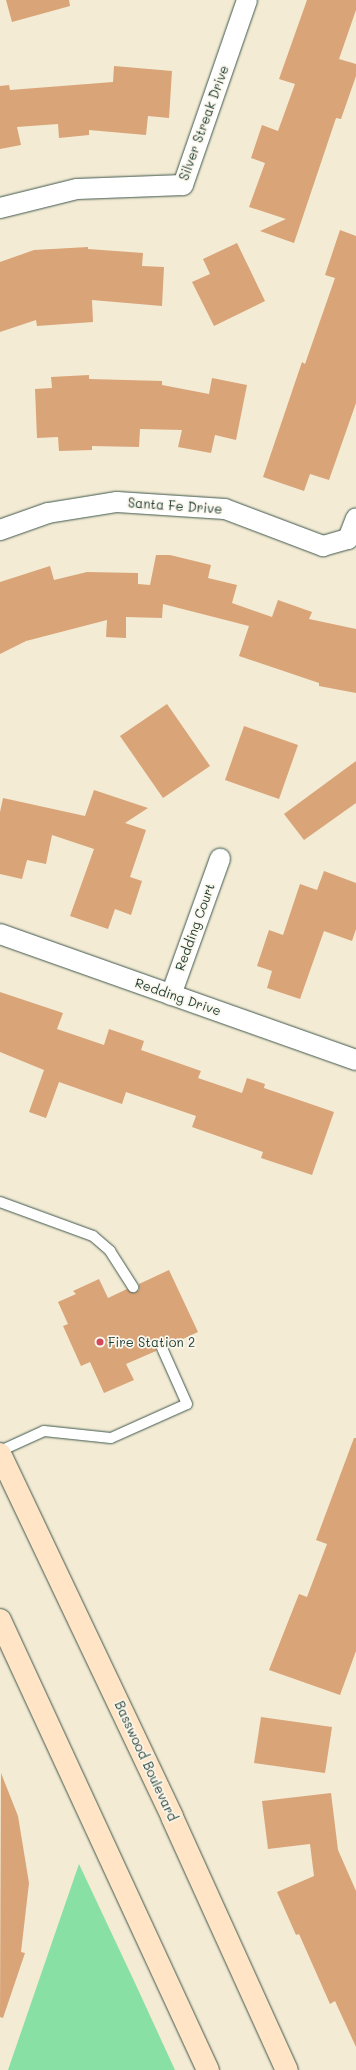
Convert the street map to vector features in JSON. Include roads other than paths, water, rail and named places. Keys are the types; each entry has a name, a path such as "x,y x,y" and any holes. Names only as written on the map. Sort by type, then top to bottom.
{"main road":[{"name":"Basswood Boulevard","path":"0,1452 172,1817 287,2070"},
{"path":"0,1620 208,2070"}],"street":[{"name":"Silver Streak Drive","path":"0,208 77,189 183,185 247,0"},
{"name":"Santa Fe Drive","path":"0,530 48,513 117,502 225,509 323,546 348,539 356,518"},
{"name":"Redding Court","path":"171,995 220,859"},
{"name":"Redding Drive","path":"0,934 356,1060"}],"lane":[{"path":"0,1202 94,1236 110,1251 133,1286"},
{"path":"0,1452 44,1431 111,1438 188,1404 162,1348"}],"place":[{"name":"Fire Station 2","path":"100,1342"}]}
